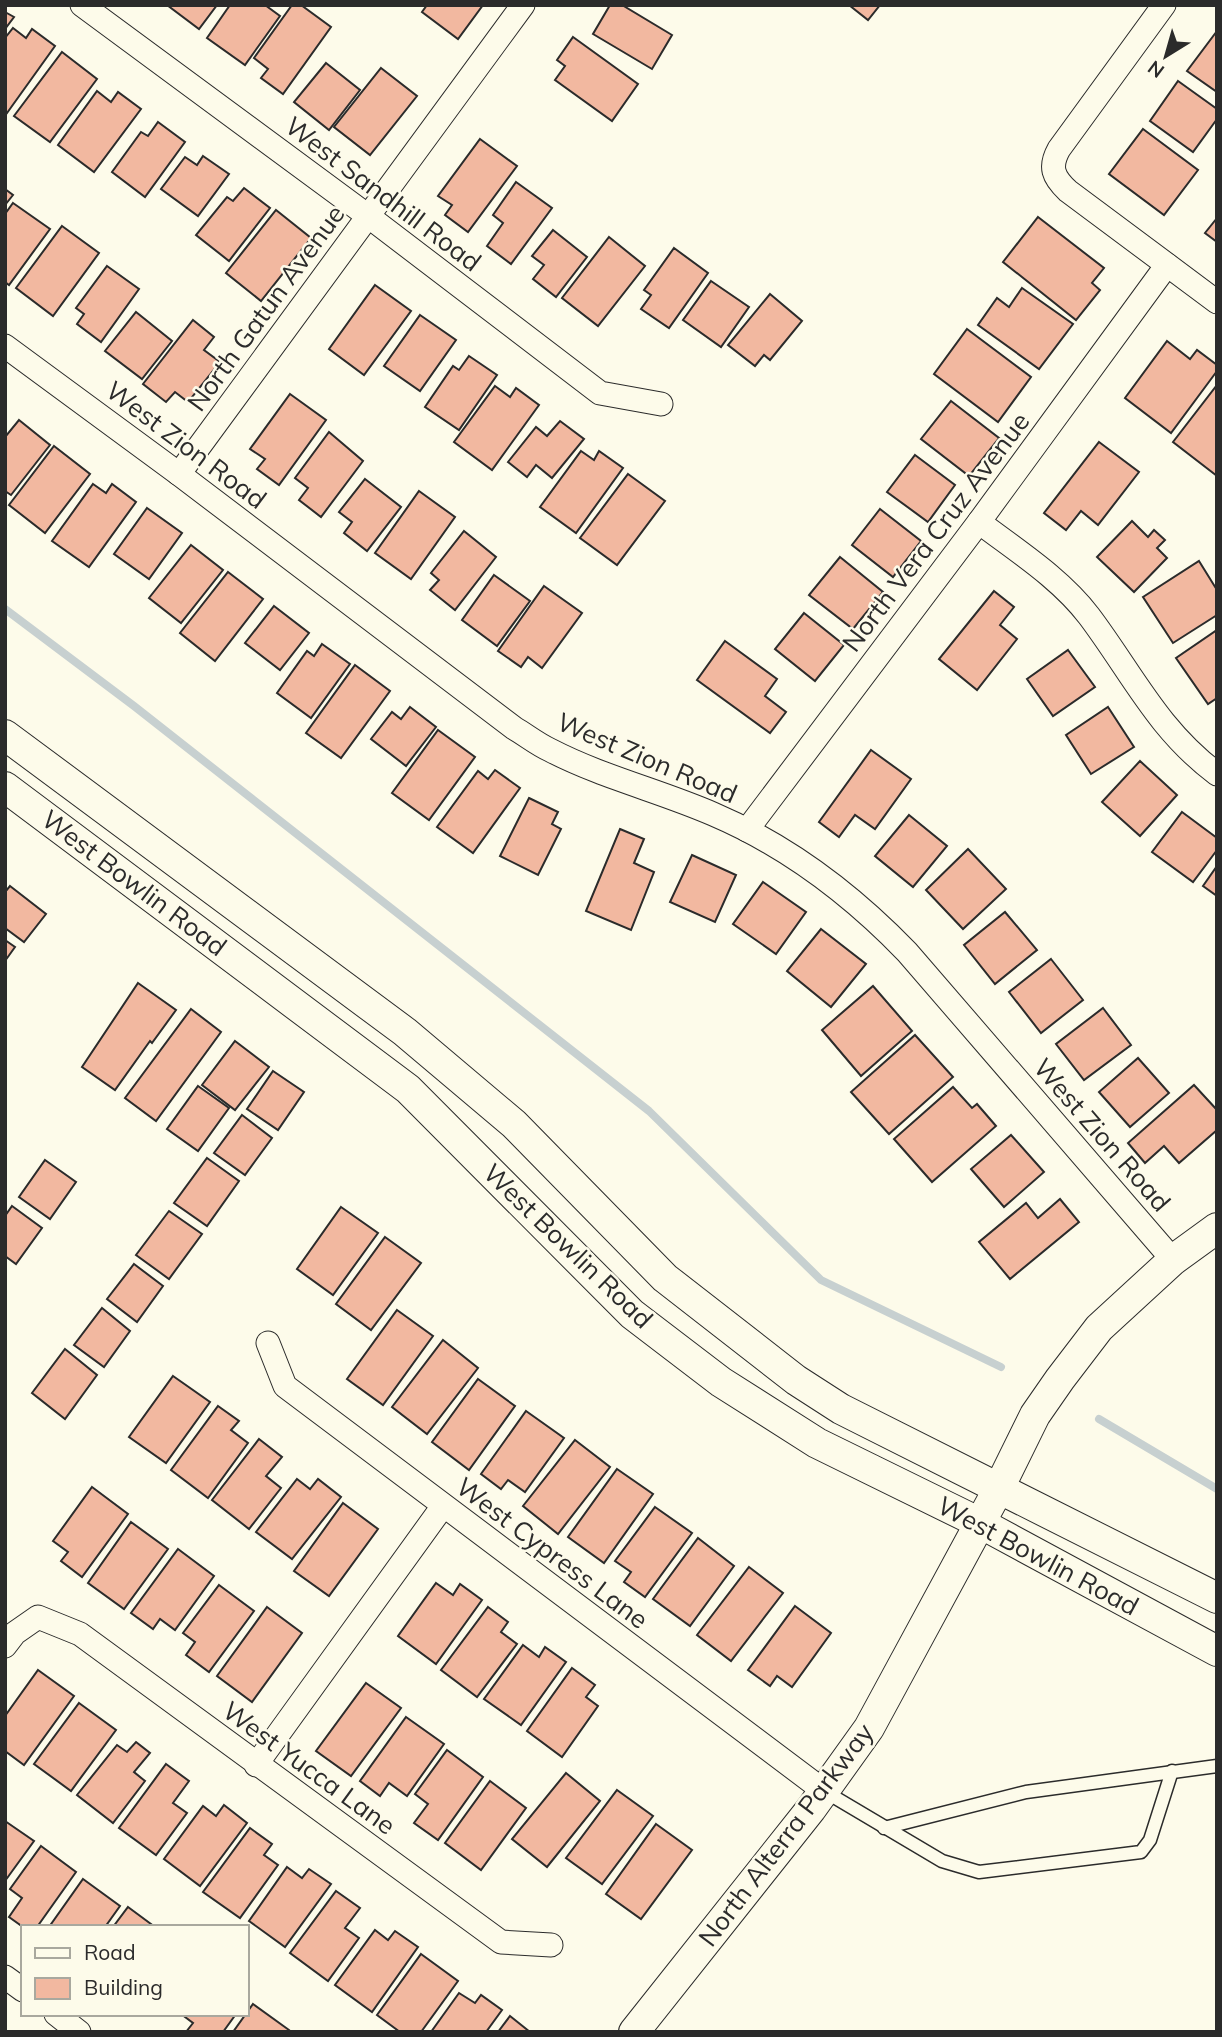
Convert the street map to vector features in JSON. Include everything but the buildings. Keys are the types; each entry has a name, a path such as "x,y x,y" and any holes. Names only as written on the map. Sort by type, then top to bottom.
{"street":[{"name":"West Sandhill Road","path":"82,5 368,216 600,393 661,404"},
{"name":"North Gatun Avenue","path":"179,474 523,5"},
{"path":"1164,5 1059,149 1053,160 1054,172 1059,183 1068,191 1217,302"},
{"name":"North Vera Cruz Avenue","path":"747,830 979,523 1167,265"},
{"name":"West Zion Road","path":"5,346 514,728 580,764 713,814 747,830 796,857 874,918 916,962 1173,1260"},
{"path":"979,523 1071,595 1089,615 1156,715 1180,743 1217,774"},
{"name":"West Bowlin Road","path":"5,735 405,1031 514,1124 665,1278 796,1380 841,1409 1217,1598"},
{"name":"West Bowlin Road","path":"5,787 408,1089 632,1314 721,1382 817,1443 980,1523 1217,1651"},
{"name":"North Alterra Parkway","path":"634,2032 824,1791 869,1728 999,1488 1035,1415 1066,1370 1099,1328 1173,1260 1217,1228"},
{"name":"West Cypress Lane","path":"268,1343 285,1386 824,1791"},
{"path":"256,1765 443,1506"},
{"name":"West Yucca Lane","path":"5,1646 15,1633 38,1617 80,1634 501,1942 551,1945"},
{"path":"5,1977 21,1989"},
{"path":"59,2016 79,2032"}],"lane":[{"path":"884,1828 1026,1791 1217,1766"},
{"path":"824,1791 942,1861 979,1872 1141,1852 1150,1840 1172,1771"}],"waterway":[{"path":"5,609 134,706 649,1111 821,1280 1001,1367"},
{"path":"1099,1419 1217,1489"}]}
